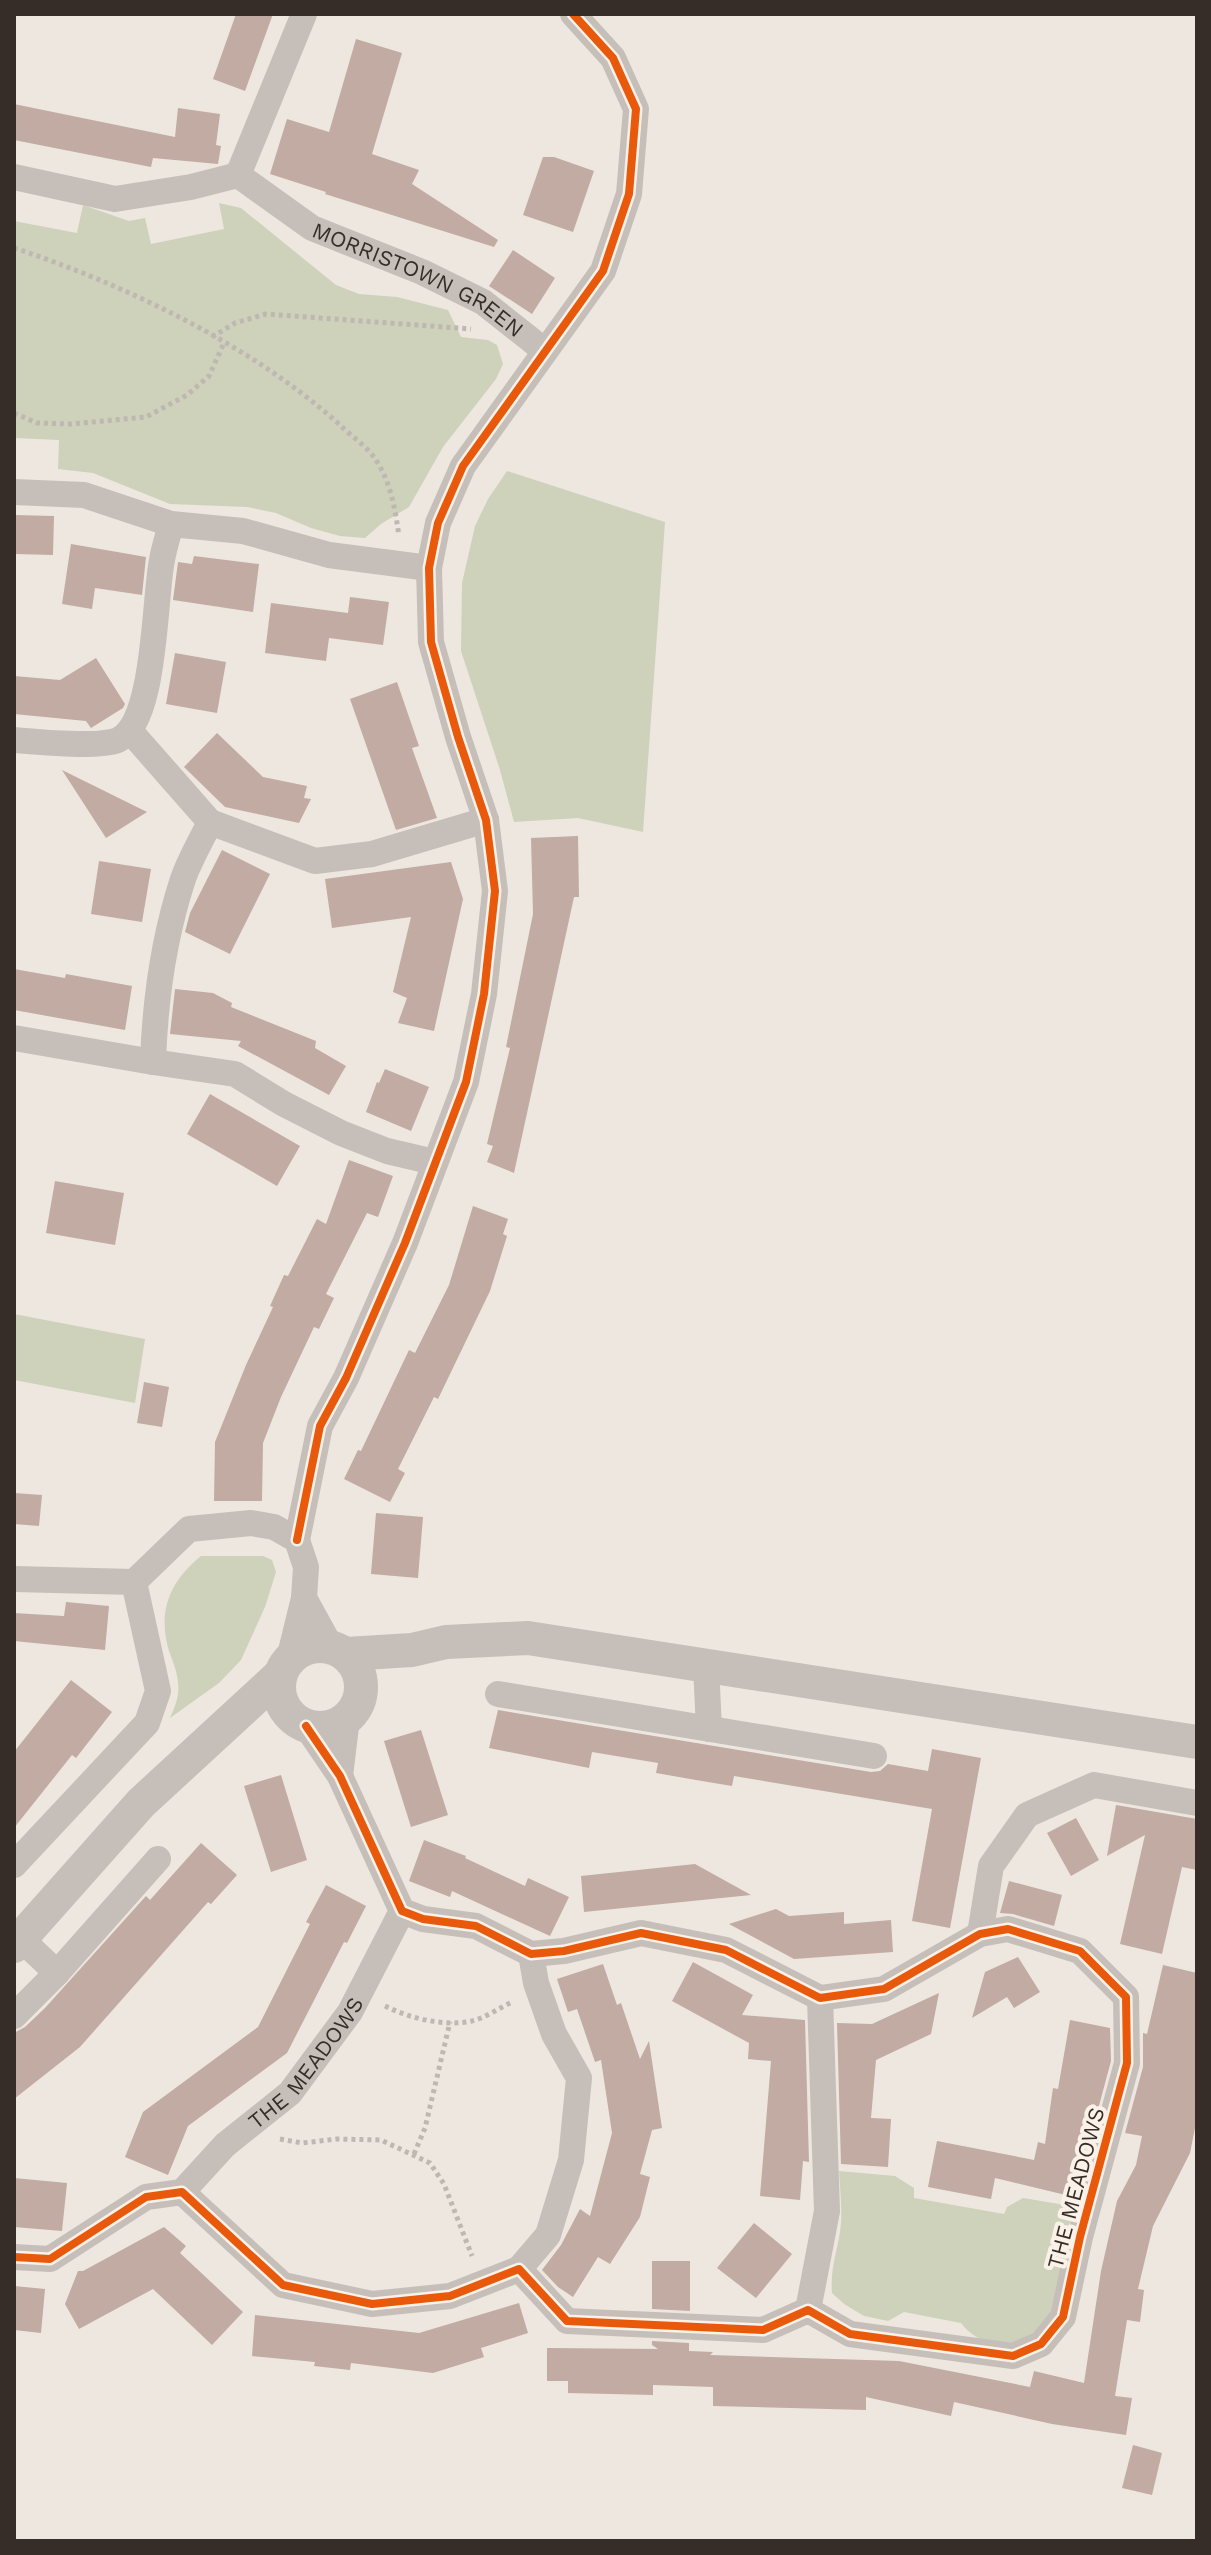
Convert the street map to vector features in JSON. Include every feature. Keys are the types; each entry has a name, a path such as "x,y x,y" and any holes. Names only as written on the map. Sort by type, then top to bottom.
{"street":[{"path":"14,177 115,199 191,187 238,175 304,14"},
{"path":"545,351 603,271 629,194 635,123 636,109 613,58 573,14"},
{"name":"MORRISTOWN GREEN","path":"238,175 312,228 422,272 483,302 545,351 463,466 416,566 431,642 486,820 495,891 484,994 466,1082 405,1243 346,1378 320,1426 297,1540"},
{"path":"14,492 84,495 171,524 243,531 329,555 416,566"},
{"path":"14,740 61,744 116,741 131,732 141,713 151,664 162,561 171,524"},
{"path":"131,732 210,822 315,861 372,854 486,820"},
{"path":"153,1062 154,1028 170,926 184,875 210,822"},
{"path":"14,1038 235,1074 341,1133 387,1151 434,1162"},
{"path":"14,1579 134,1582 189,1529 251,1523 274,1527 297,1540 306,1567 304,1598 280,1698 340,1776 402,1911 423,1919 476,1926 531,1954 564,1951 641,1933 726,1950 820,1998 827,2211 808,2310 763,2330 567,2321 519,2269"},
{"path":"14,1865 147,1723 158,1691 134,1582"},
{"path":"304,1598 338,1650 359,1672 340,1776"},
{"path":"57,1973 18,1943 141,1803 239,1715 308,1647 412,1650 446,1642 528,1638 1197,1742"},
{"path":"239,1715 328,1728 412,1650"},
{"path":"706,1665 709,1729"},
{"path":"498,1694 874,1756"},
{"path":"980,1934 991,1866 1027,1815 1094,1785 1197,1803"},
{"path":"14,2016 57,1973 158,1859"},
{"name":"THE MEADOWS","path":"182,2192 225,2145 290,2093 350,2012 402,1911"},
{"name":"THE MEADOWS","path":"808,2310 850,2334 1013,2356 1041,2344 1063,2317 1080,2237 1127,2063 1126,1997 1080,1951 1008,1929 980,1934 884,1989 820,1998"},
{"path":"14,2257 50,2259 146,2197 182,2192 283,2285 372,2304 450,2296 519,2269 548,2235 571,2160 579,2078 554,2034 538,1989 531,1954"}],"path":[{"path":"14,248 60,263 141,299 253,358 323,410 375,459 394,499 416,566"},
{"path":"212,337 235,323 266,314 463,330 512,325"},
{"path":"14,413 37,423 71,424 146,417 187,395 209,376 224,343"},
{"path":"362,1989 407,2017 450,2022 472,2021 538,1989"},
{"path":"414,2154 425,2128 450,2022"},
{"path":"255,2121 274,2138 302,2143 337,2139 381,2140 430,2163 444,2184 483,2283"}],"green space":[{"path":"219,203 241,208 336,285 359,294 397,297 448,310 461,337 488,340 497,345 503,364 496,379 443,447 409,507 365,538 340,536 276,513 247,507 170,504 93,473 58,469 59,440 14,438 14,221 77,233 83,205 129,221 145,218 151,244 224,229"},
{"path":"507,471 665,522 643,832 578,818 514,822 461,651 462,583 475,526"},
{"path":"14,1314 145,1339 135,1403 14,1380"},
{"path":"201,1556 263,1556 272,1560 276,1572 265,1607 241,1660 219,1683 170,1718 178,1688 166,1636 166,1610 174,1586"},
{"path":"839,2171 895,2176 914,2188 914,2198 1004,2214 1007,2207 1023,2198 1077,2207 1063,2247 1055,2302 1039,2331 1024,2340 997,2343 980,2339 961,2323 904,2312 888,2321 864,2316 844,2304 832,2293 832,2273 841,2223"}],"building":[{"path":"236,14 273,14 245,91 213,79"},
{"path":"356,39 402,53 372,154 419,170 412,184 498,240 494,247 270,174 287,119 329,132"},
{"path":"14,104 175,137 178,108 220,114 216,145 221,146 218,164 153,158 151,167 14,140"},
{"path":"543,157 554,157 594,171 573,232 523,215"},
{"path":"513,250 555,278 532,314 489,286"},
{"path":"14,515 54,516 53,555 14,554"},
{"path":"71,544 146,557 142,595 95,588 92,609 62,604"},
{"path":"194,556 259,564 253,612 173,600 178,562 192,564"},
{"path":"350,597 389,602 383,645 329,638 326,661 265,653 271,603 348,613"},
{"path":"175,653 226,662 217,713 166,704"},
{"path":"96,658 125,704 123,708 91,728 86,721 14,714 14,676 60,680"},
{"path":"397,682 419,746 412,748 437,818 396,830 350,699"},
{"path":"217,733 263,777 307,786 304,798 311,799 299,823 225,807 184,767"},
{"path":"62,770 147,812 106,838"},
{"path":"578,836 579,897 574,897 514,1173 487,1162 493,1146 487,1144 510,1048 506,1047 533,914 531,838"},
{"path":"222,850 270,874 230,954 185,932 190,913"},
{"path":"99,861 151,869 142,922 91,914"},
{"path":"451,862 463,899 434,1031 398,1023 407,998 393,992 411,917 332,928 325,879"},
{"path":"14,969 65,978 66,974 132,986 125,1030 14,1010"},
{"path":"175,989 213,993 232,1003 231,1007 316,1041 315,1048 346,1066 329,1095 238,1046 241,1041 170,1034"},
{"path":"385,1069 429,1087 411,1131 366,1112"},
{"path":"210,1094 300,1146 277,1186 187,1134"},
{"path":"349,1160 393,1176 378,1217 367,1213 326,1294 334,1298 319,1329 314,1327 281,1397 263,1443 262,1501 214,1501 215,1442 284,1275 288,1276 317,1219 326,1224"},
{"path":"55,1181 124,1193 115,1245 46,1233"},
{"path":"473,1206 508,1219 503,1234 507,1236 490,1291 438,1399 434,1397 398,1469 405,1473 390,1502 344,1479 358,1450 361,1451 409,1350 415,1353 449,1285"},
{"path":"144,1382 169,1387 162,1427 137,1423"},
{"path":"14,1493 42,1495 39,1526 14,1524"},
{"path":"376,1513 423,1517 418,1578 371,1574"},
{"path":"66,1602 109,1606 105,1650 14,1641 14,1613 64,1616"},
{"path":"71,1680 112,1712 76,1758 72,1755 14,1828 14,1752"},
{"path":"498,1710 871,1772 880,1771 888,1764 928,1771 932,1749 981,1758 950,1928 912,1921 932,1809 734,1776 732,1786 696,1780 656,1773 658,1763 592,1752 589,1768 489,1748"},
{"path":"421,1730 448,1815 411,1827 384,1741"},
{"path":"281,1775 307,1860 271,1872 244,1786"},
{"path":"1116,1805 1197,1819 1197,1870 1182,1867 1162,1954 1120,1944 1145,1835 1107,1856"},
{"path":"1076,1818 1099,1860 1071,1876 1047,1833"},
{"path":"424,1840 466,1856 525,1886 528,1878 569,1897 550,1936 452,1891 450,1897 409,1881"},
{"path":"201,1843 237,1875 211,1904 208,1902 80,2047 14,2099 14,2033 45,2008 146,1896 150,1900"},
{"path":"695,1864 751,1895 584,1912 581,1876"},
{"path":"1009,1881 1062,1895 1054,1926 1000,1913"},
{"path":"326,1885 366,1906 287,2053 188,2126 168,2175 125,2157 143,2112 258,2027 310,1924 306,1922"},
{"path":"776,1909 789,1916 844,1912 844,1924 891,1920 893,1952 794,1959 729,1924"},
{"path":"1018,1957 1040,1992 1014,2008 1007,1997 972,2018 985,1972"},
{"path":"693,1962 753,1995 742,2015 805,2020 809,2162 803,2161 800,2200 760,2196 771,2061 748,2059 749,2043 672,2001"},
{"path":"603,1964 617,2005 621,2003 640,2059 649,2041 662,2128 652,2130 640,2174 650,2177 640,2217 610,2264 598,2257 573,2297 542,2270 561,2245 580,2209 590,2216 612,2133 601,2060 595,2062 577,2009 568,2012 557,1979"},
{"path":"1163,1965 1197,1973 1197,2118 1190,2153 1153,2226 1138,2289 1144,2290 1140,2322 1127,2320 1115,2396 1132,2398 1126,2435 1052,2424 954,2402 951,2416 866,2397 866,2410 713,2406 713,2387 653,2385 653,2395 568,2393 568,2381 547,2381 547,2348 658,2349 652,2341 689,2343 689,2351 713,2352 710,2355 899,2361 1030,2387 1034,2371 1084,2383 1101,2271 1117,2201 1136,2165 1142,2136 1125,2133 1143,2067 1143,2033 1147,2034"},
{"path":"939,1993 931,2034 876,2060 871,2118 891,2119 888,2167 841,2164 837,2023 872,2024"},
{"path":"1070,2020 1110,2028 1111,2061 1093,2128 1090,2128 1074,2197 995,2178 991,2199 928,2187 937,2141 1034,2160 1038,2142 1045,2144 1053,2088 1058,2089"},
{"path":"14,2178 67,2183 62,2231 14,2227"},
{"path":"754,2223 792,2254 756,2298 717,2268"},
{"path":"164,2227 186,2246 180,2253 243,2312 212,2345 153,2289 79,2329 65,2304 78,2271"},
{"path":"652,2261 690,2261 690,2311 652,2309"},
{"path":"14,2286 45,2289 41,2333 14,2330"},
{"path":"519,2303 528,2333 481,2348 484,2357 433,2373 351,2363 350,2370 314,2366 315,2362 252,2356 255,2315 419,2333"},
{"path":"1133,2445 1162,2453 1152,2495 1122,2488"}],"cycle path":[{"path":"297,1540 320,1426 346,1378 405,1243 466,1082 484,994 495,891 486,820 431,642 429,568 438,523 463,466 603,271 629,194 636,109 613,58 573,14"},
{"path":"14,2257 50,2259 146,2197 182,2192 283,2285 372,2304 450,2296 519,2269 567,2321 763,2330 808,2310 850,2334 1013,2356 1041,2344 1063,2317 1080,2237 1127,2063 1126,1997 1080,1951 1008,1929 980,1934 884,1989 820,1998 726,1950 641,1933 564,1951 531,1954 476,1926 423,1919 402,1911 340,1776 306,1726"}]}
